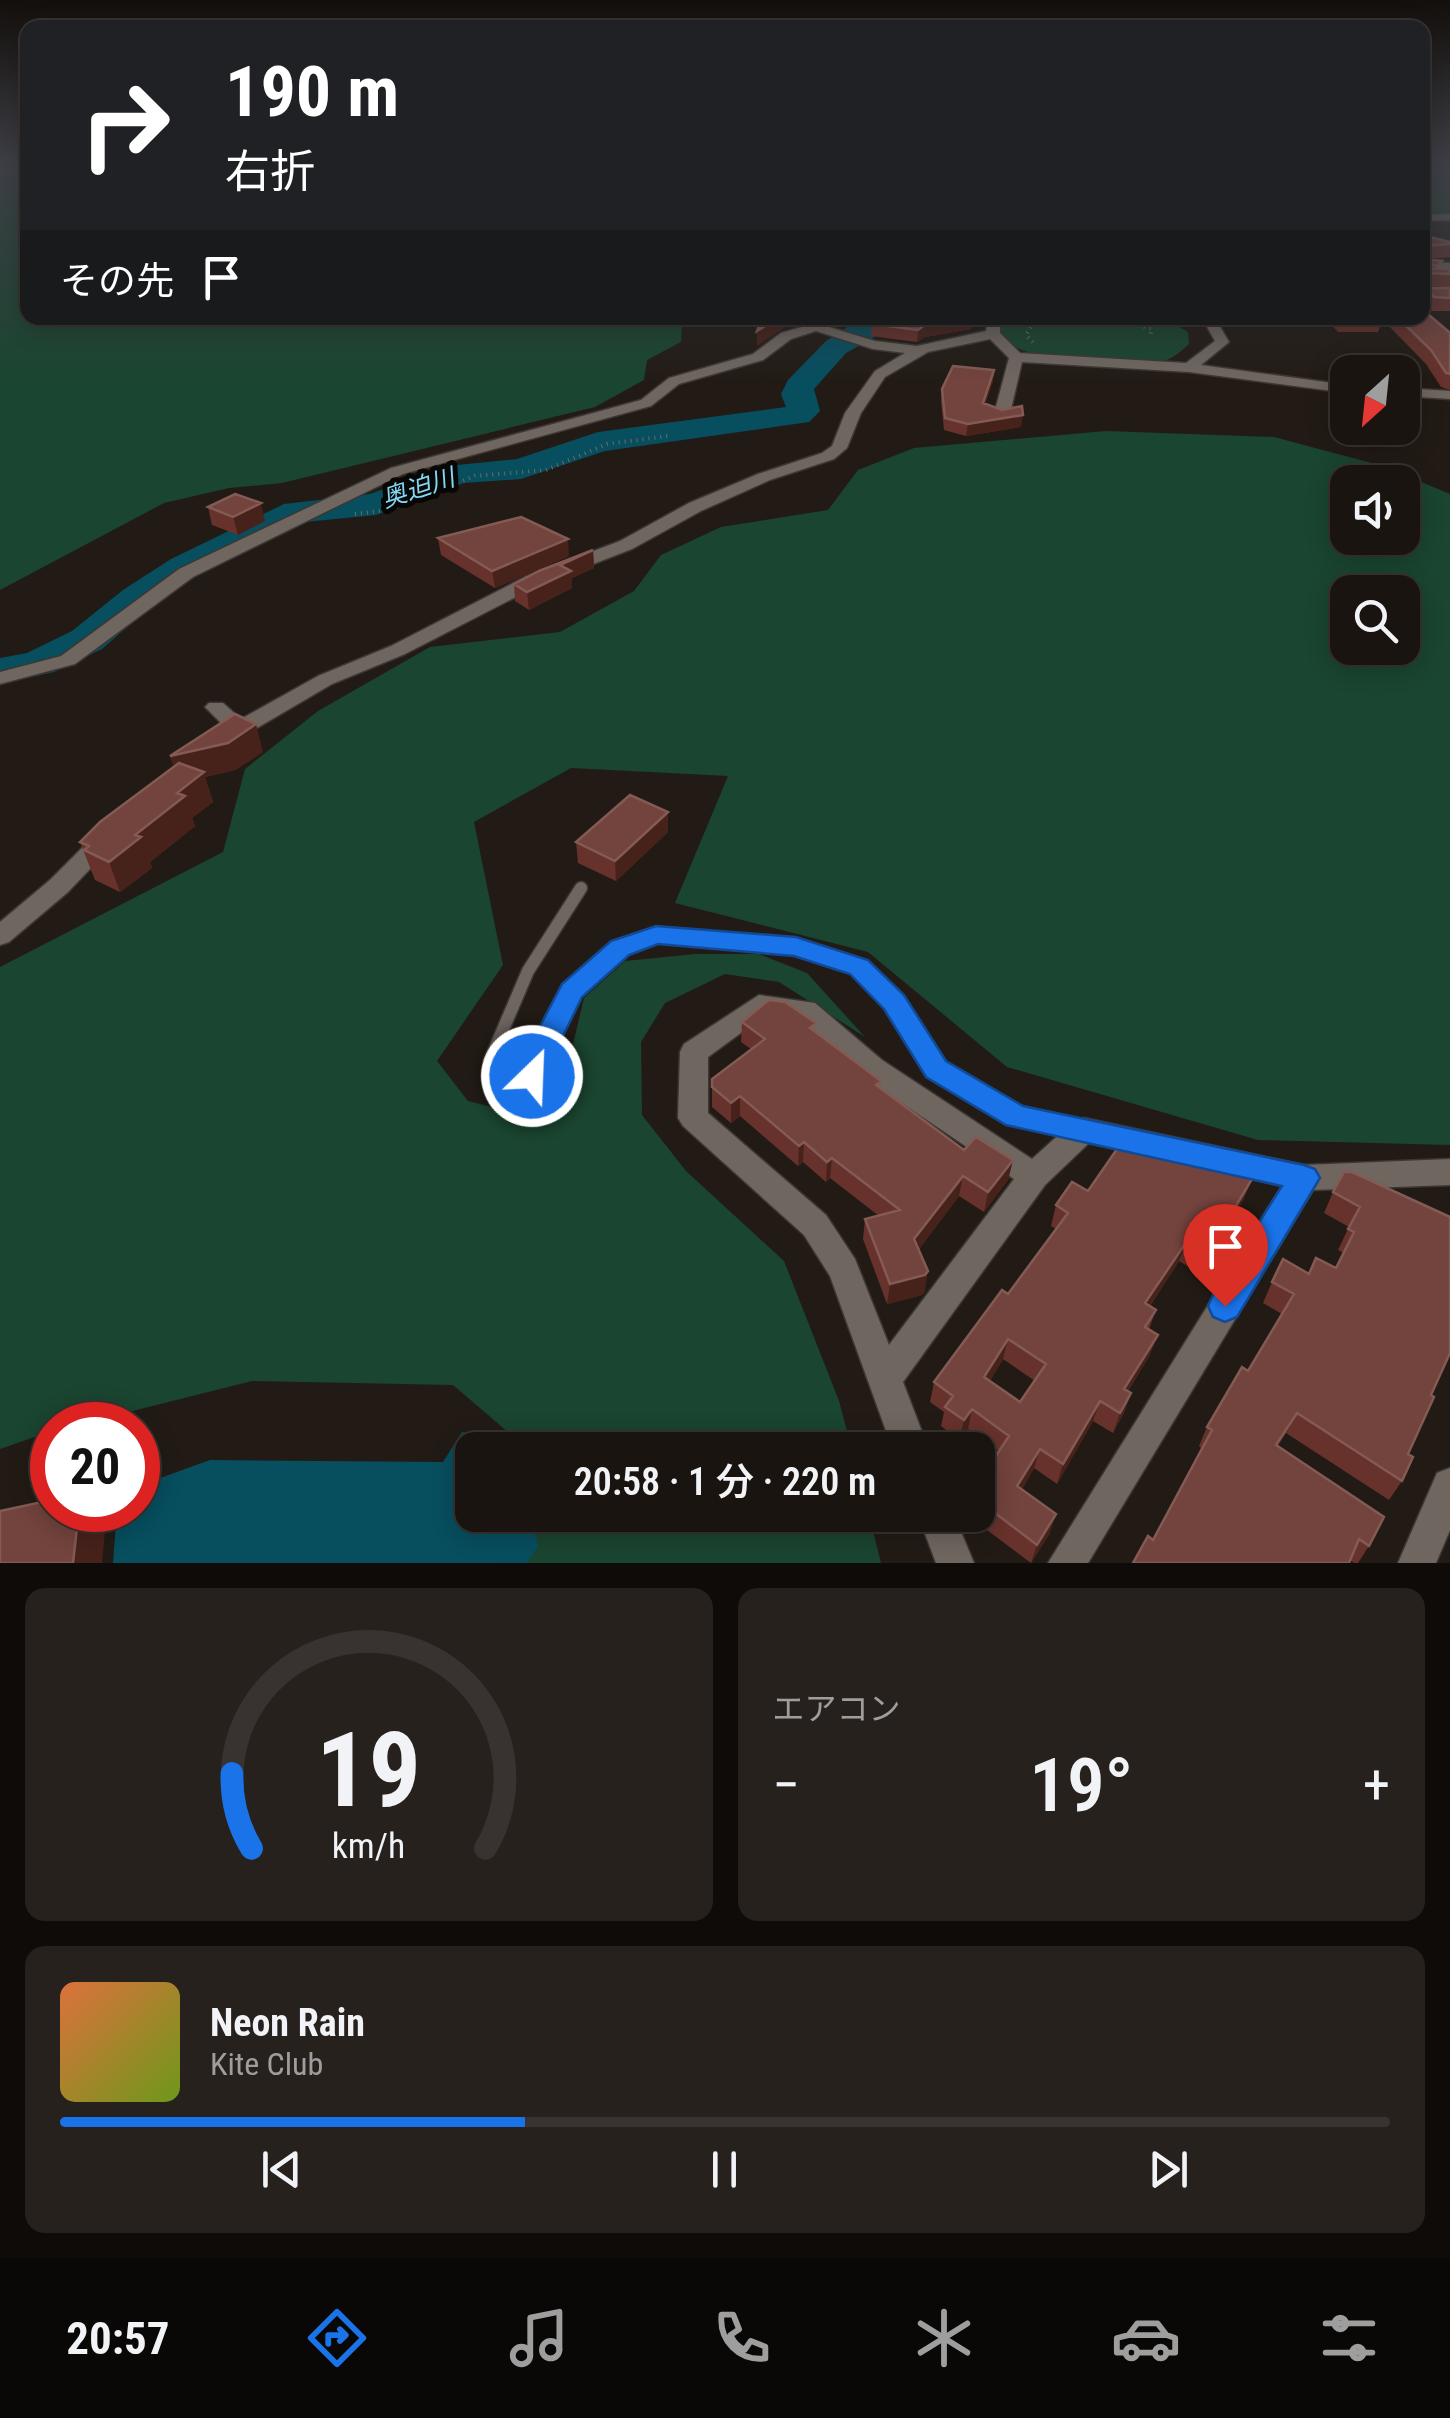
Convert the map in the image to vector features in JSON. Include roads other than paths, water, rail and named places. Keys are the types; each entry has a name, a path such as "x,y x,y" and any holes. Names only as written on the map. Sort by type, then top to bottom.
{"street":[{"path":"994,325 994,334 1016,357 1189,368 1330,388"},
{"path":"1189,368 1222,342 1213,325"},
{"path":"0,678 68,660 186,573 398,471 646,403 674,381 758,356 786,336 816,327 873,345 920,351"},
{"path":"212,744 324,680 398,650 532,581 626,544 764,477 828,456 838,448 871,383 920,351 994,334"},
{"path":"1002,414 1016,357"},
{"path":"1420,393 1450,395"},
{"path":"287,507 332,501"},
{"path":"216,707 238,729"},
{"path":"0,936 60,886 125,819"},
{"path":"904,1432 844,1269 814,1225 693,1118 694,1052 759,1006 805,1010 872,1068 1034,1176"},
{"path":"884,1380 1034,1176 1084,1130 1304,1178 1450,1172"},
{"path":"1067,1563 1304,1178"},
{"path":"1417,1563 1450,1486"},
{"path":"943,1532 955,1563"}],"lane":[{"path":"581,888 528,971 490,1060 496,1071 511,1077 532,1076 545,1065 550,1034 572,991 620,948 656,935 796,946 859,967 894,1002 936,1069 1016,1117 1084,1130"}],"water":[{"path":"455,1443 455,1532 535,1532 538,1546 527,1563 113,1563 115,1532 160,1532 160,1478 210,1460 443,1462"}],"waterway":[{"name":"奥迫川","path":"0,671 39,663 87,640 137,598 185,567 297,512 376,504 459,473 521,469 598,442 798,415 804,411 797,394 799,387 836,347 873,325"}]}
